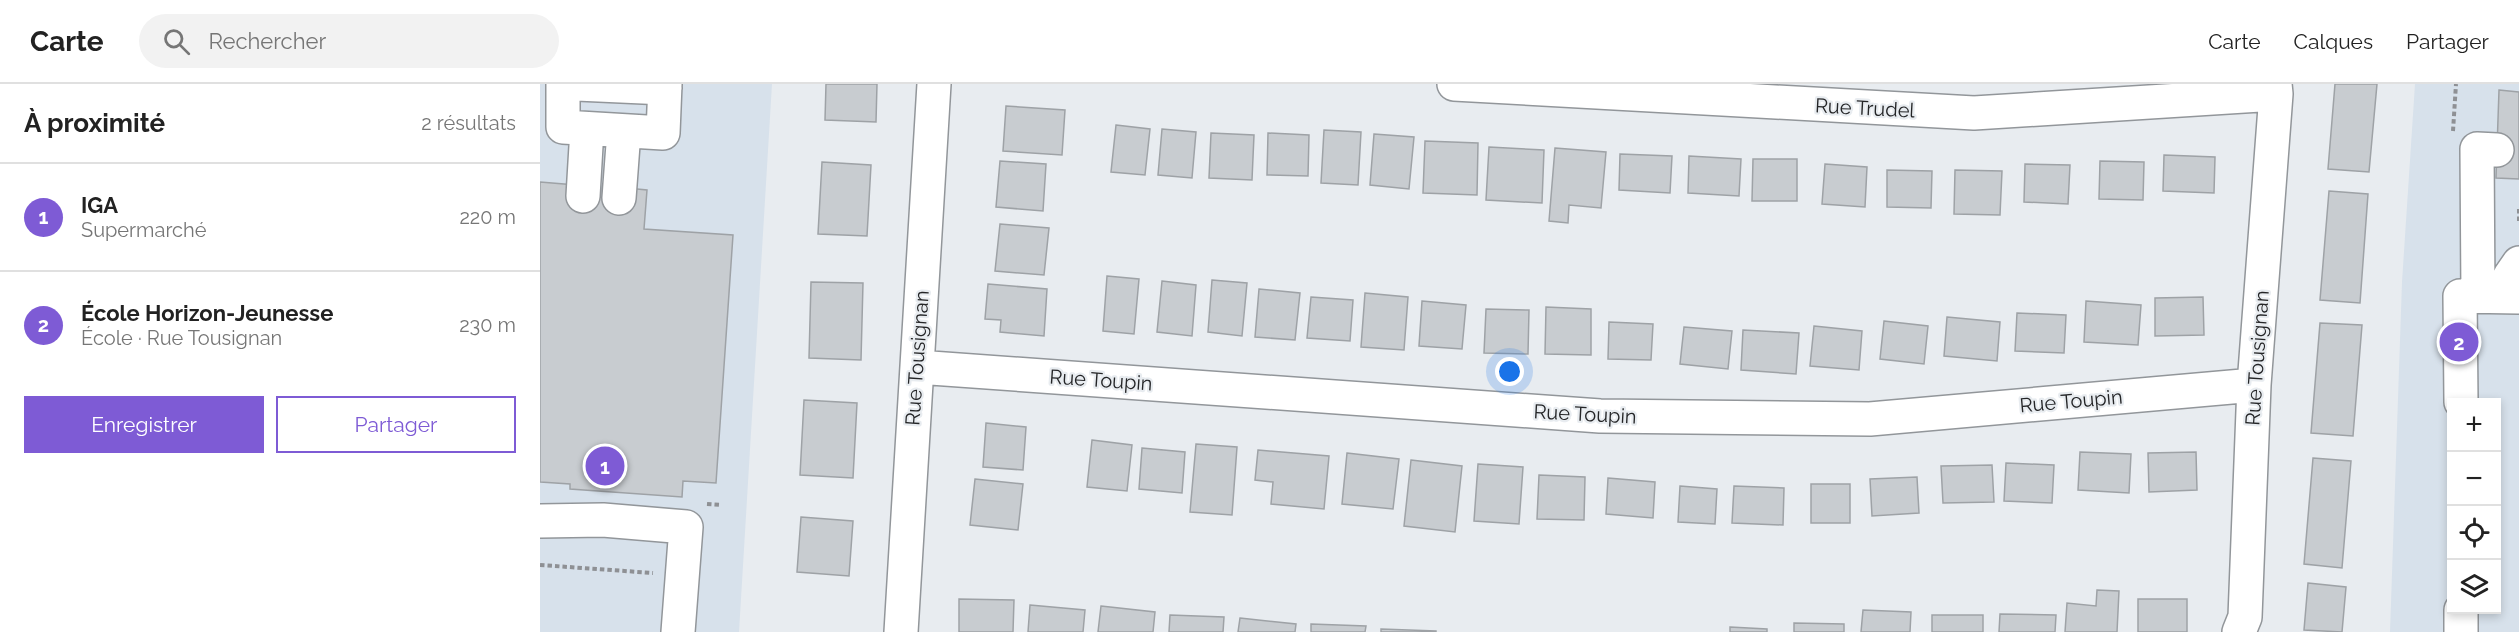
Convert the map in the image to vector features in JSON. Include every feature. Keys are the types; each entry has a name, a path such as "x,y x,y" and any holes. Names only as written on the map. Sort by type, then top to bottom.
{"street":[{"path":"563,84 563,127 663,133 665,86 594,84"},
{"name":"Rue Tousignan","path":"901,632 934,84"},
{"name":"Rue Trudel","path":"1454,84 1974,113 2275,89"},
{"name":"Rue Tousignan","path":"2239,632 2245,618 2254,385 2275,89"},
{"path":"615,130 610,195 615,130"},
{"path":"2497,150 2477,149 2501,297"},
{"path":"2501,297 2510,276 2519,263"},
{"path":"2461,398 2460,296 2501,297"},
{"name":"Rue Toupin","path":"917,367 1600,416 1870,419 2254,385"},
{"path":"540,521 603,520 686,527 678,632"},
{"path":"2461,614 2461,632"}],"path":[{"path":"2519,209 2519,223"},
{"path":"540,564 682,575"}],"shaded area":[{"path":"540,84 772,84 739,632 540,632"},
{"path":"2415,84 2519,84 2519,632 2390,632 2402,282"}],"building":[{"path":"826,84 877,84 876,122 825,120"},
{"path":"2335,84 2377,84 2369,172 2328,169"},
{"path":"2499,90 2519,92 2519,179 2496,178"},
{"path":"1006,106 1065,110 1062,155 1003,151"},
{"path":"1116,125 1150,129 1145,175 1111,172"},
{"path":"1162,129 1196,132 1192,178 1158,175"},
{"path":"1324,130 1361,132 1358,185 1321,183"},
{"path":"1211,133 1254,135 1252,180 1209,178"},
{"path":"1268,133 1309,135 1308,176 1267,175"},
{"path":"1374,134 1414,137 1409,189 1370,185"},
{"path":"1425,141 1478,143 1477,195 1423,193"},
{"path":"1489,147 1544,150 1542,203 1486,200"},
{"path":"1555,148 1606,152 1601,208 1569,205 1568,223 1549,221"},
{"path":"1620,154 1672,156 1670,193 1619,190"},
{"path":"2164,155 2215,157 2214,193 2163,191"},
{"path":"1689,156 1741,159 1739,196 1688,193"},
{"path":"1753,159 1797,159 1797,201 1752,201"},
{"path":"1000,161 1046,164 1043,211 996,207"},
{"path":"2100,161 2144,162 2143,200 2099,199"},
{"path":"822,162 871,165 867,236 818,234"},
{"path":"1825,164 1867,167 1865,207 1822,204"},
{"path":"2025,164 2070,165 2068,204 2024,202"},
{"path":"1887,170 1932,171 1931,208 1887,207"},
{"path":"1955,170 2002,171 2000,215 1954,214"},
{"path":"540,182 576,185 583,196 626,199 627,188 647,190 644,229 733,235 716,483 683,481 682,497 570,489 570,484 540,482"},
{"path":"2329,191 2368,194 2360,303 2320,300"},
{"path":"1000,224 1049,228 1044,275 995,271"},
{"path":"1107,276 1139,279 1134,334 1103,331"},
{"path":"1212,280 1247,283 1242,336 1208,332"},
{"path":"1162,281 1196,285 1192,336 1157,332"},
{"path":"811,282 863,283 861,360 809,358"},
{"path":"988,284 1047,289 1044,336 1000,332 1001,320 985,319"},
{"path":"1259,289 1300,293 1295,340 1255,337"},
{"path":"1365,293 1408,297 1404,350 1361,347"},
{"path":"1311,297 1353,300 1350,341 1307,338"},
{"path":"2203,297 2204,335 2155,336 2155,298"},
{"path":"1422,301 1466,305 1462,349 1419,346"},
{"path":"2086,301 2141,305 2138,345 2084,342"},
{"path":"1546,307 1591,309 1591,355 1545,354"},
{"path":"1486,309 1529,310 1528,354 1484,353"},
{"path":"2017,313 2066,315 2064,353 2015,351"},
{"path":"1947,317 2000,322 1997,361 1944,356"},
{"path":"1884,321 1928,326 1924,364 1880,359"},
{"path":"1609,322 1653,324 1651,360 1608,359"},
{"path":"2320,323 2362,325 2353,436 2311,433"},
{"path":"1814,326 1862,331 1859,370 1810,366"},
{"path":"1684,327 1732,331 1728,369 1680,364"},
{"path":"1743,330 1799,333 1796,374 1741,370"},
{"path":"804,400 857,403 853,478 800,475"},
{"path":"986,423 1026,427 1023,470 983,467"},
{"path":"1092,440 1132,445 1127,491 1087,487"},
{"path":"1196,444 1237,447 1232,515 1190,512"},
{"path":"1142,448 1185,452 1182,493 1139,489"},
{"path":"1258,450 1329,456 1324,509 1271,504 1273,482 1255,480"},
{"path":"2080,452 2131,454 2129,493 2078,490"},
{"path":"2196,452 2197,490 2149,492 2148,453"},
{"path":"1347,453 1399,459 1393,509 1342,504"},
{"path":"2313,458 2351,461 2342,568 2304,564"},
{"path":"1411,460 1462,466 1455,532 1404,526"},
{"path":"2006,463 2054,465 2052,503 2004,501"},
{"path":"1478,464 1523,467 1519,524 1474,521"},
{"path":"1992,465 1994,502 1943,503 1941,466"},
{"path":"1539,475 1585,477 1584,520 1537,519"},
{"path":"1917,477 1919,513 1872,516 1870,479"},
{"path":"1608,478 1655,482 1653,518 1606,514"},
{"path":"975,479 1023,484 1018,530 970,525"},
{"path":"1811,484 1850,484 1850,523 1811,523"},
{"path":"1680,486 1717,489 1715,524 1678,522"},
{"path":"1734,486 1784,488 1783,525 1732,523"},
{"path":"801,517 853,521 849,576 797,572"},
{"path":"2308,583 2346,587 2342,632 2304,630"},
{"path":"2097,590 2119,591 2117,632 2065,632 2067,603 2096,606"},
{"path":"959,599 1014,600 1013,632 959,632"},
{"path":"2138,599 2187,599 2187,632 2138,632"},
{"path":"1030,605 1085,610 1083,632 1028,632"},
{"path":"1101,606 1155,612 1153,632 1098,632"},
{"path":"1863,610 1911,612 1910,632 1861,632"},
{"path":"2000,614 2056,615 2055,632 1999,632"},
{"path":"1170,615 1224,617 1223,632 1169,632"},
{"path":"1932,615 1983,615 1983,632 1932,632"},
{"path":"1240,618 1296,624 1295,632 1238,632"},
{"path":"1794,623 1844,624 1844,632 1794,632"},
{"path":"1311,624 1366,626 1365,632 1311,632"},
{"path":"1730,627 1767,629 1767,632 1730,632"},
{"path":"1381,629 1436,631 1436,632 1381,632"}],"place":[{"name":"École Horizon-Jeunesse","path":"2459,342"},
{"name":"IGA","path":"605,466"}]}
